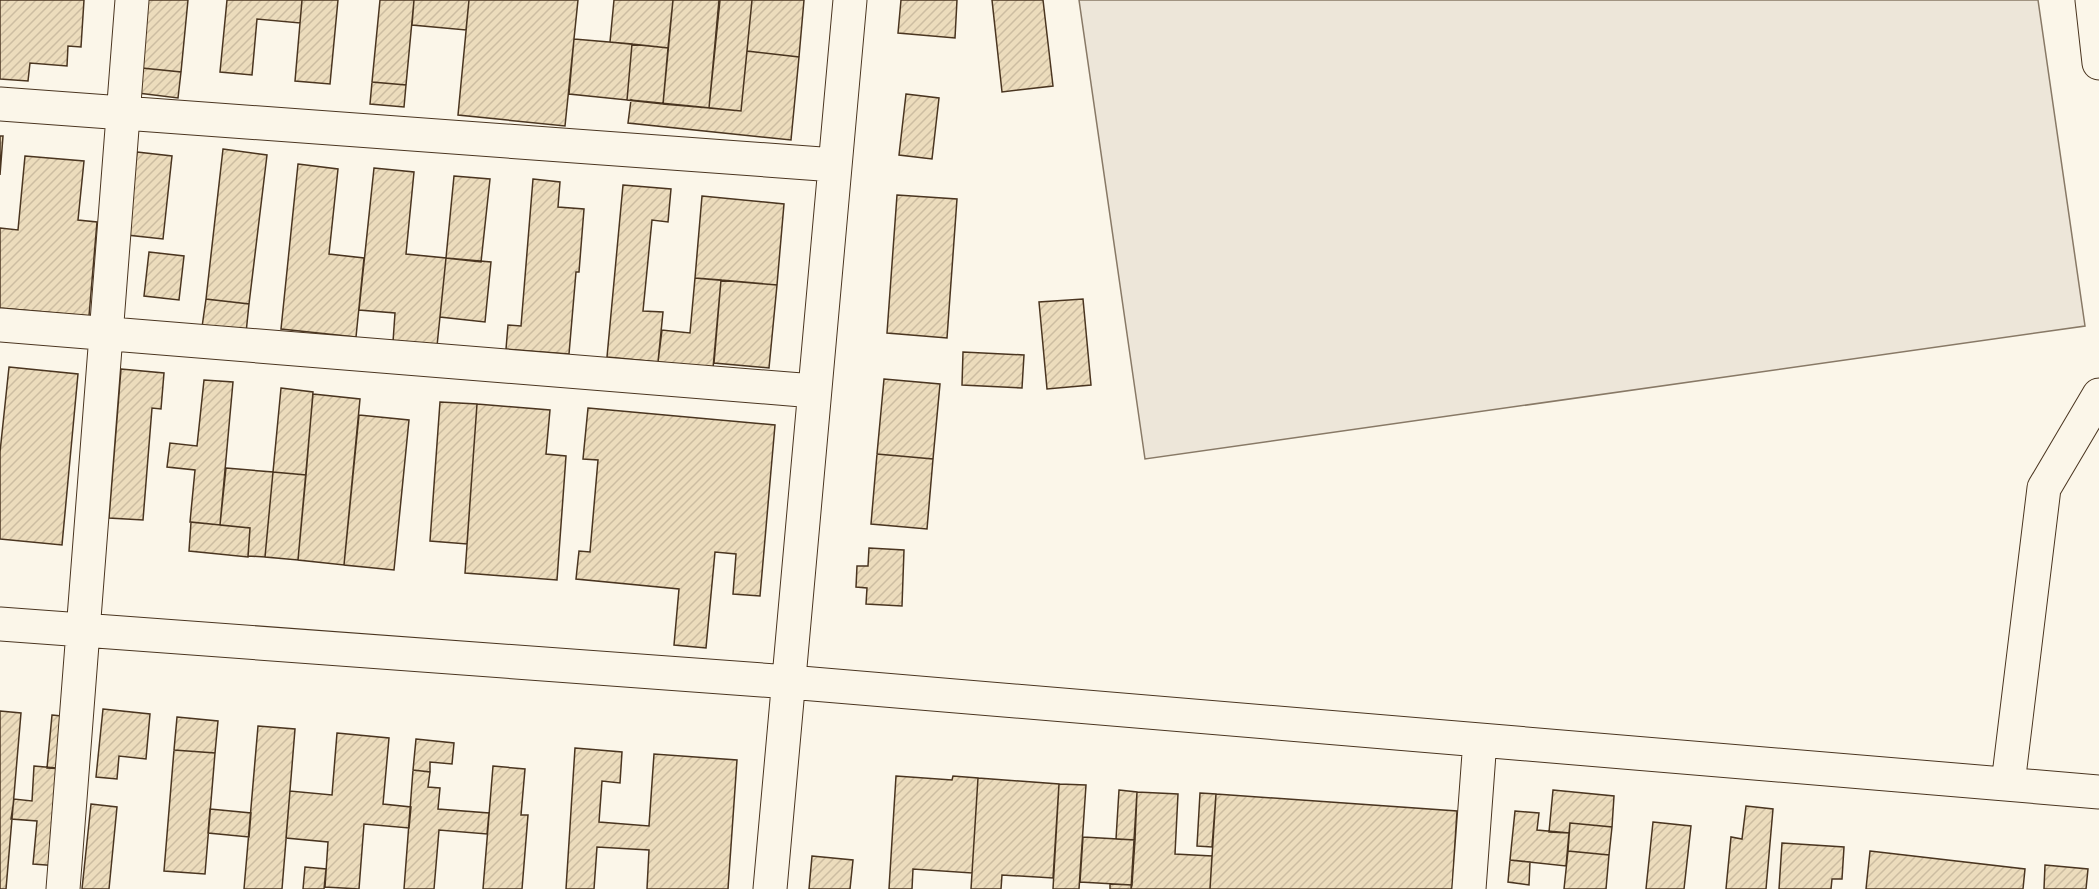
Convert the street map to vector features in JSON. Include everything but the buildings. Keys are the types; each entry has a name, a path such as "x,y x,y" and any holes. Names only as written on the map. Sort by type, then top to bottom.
{"street":[{"path":"63,889 132,0"},
{"path":"770,889 850,0"},
{"path":"2092,0 2099,63"},
{"path":"0,104 835,165"},
{"path":"0,325 814,391"},
{"path":"2008,784 2044,488 2099,396"},
{"path":"0,624 789,682 2099,792"},
{"path":"1469,889 1480,740"}],"shaded area":[{"path":"1079,0 2038,0 2085,326 1145,459"}]}
